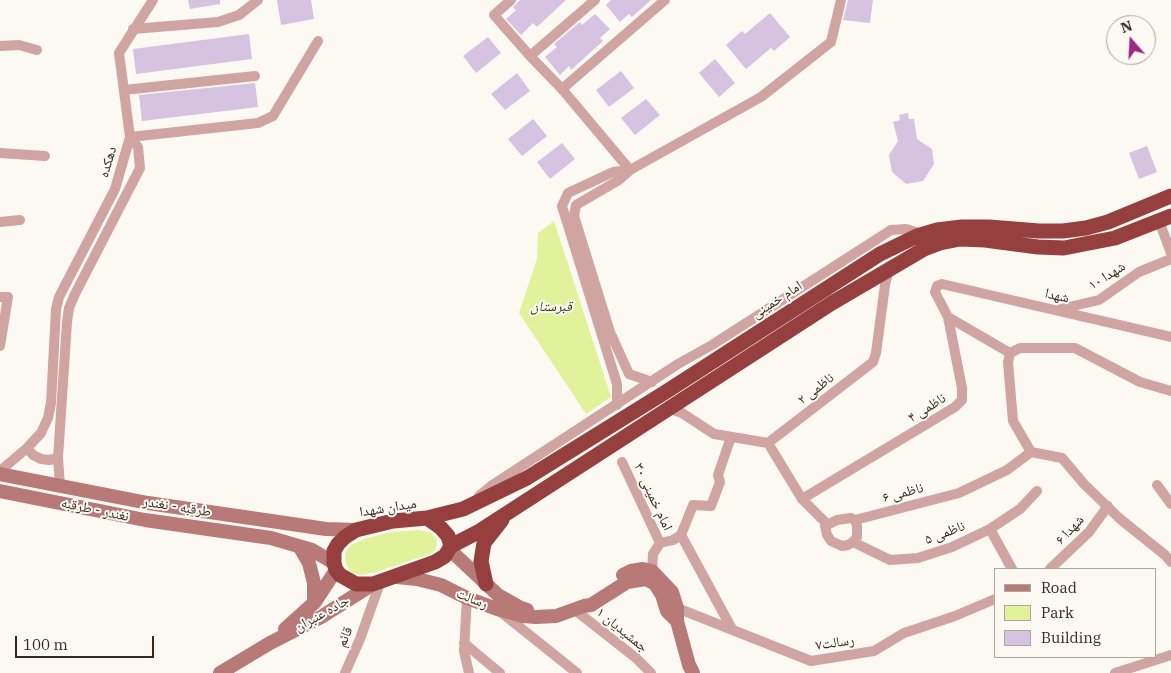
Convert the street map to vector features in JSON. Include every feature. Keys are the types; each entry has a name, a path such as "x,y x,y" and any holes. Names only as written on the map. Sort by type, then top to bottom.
{"highway":[{"name":"امام خمینی","path":"428,518 463,510 527,478 716,351 880,254 923,234 962,227 1039,231 1063,231 1086,228 1108,222 1171,196"},
{"path":"335,566 340,575 356,584 377,584 435,562 445,556 450,548 832,303 924,249 960,239 1064,248 1115,238 1165,218"},
{"path":"486,584 482,561 484,543 508,512"},
{"name":"میدان شهدا","path":"335,566 334,551 345,536 356,530 393,521 428,518 448,536 450,548"}],"street":[{"path":"153,0 118,53 130,137 258,123 273,116 318,41"},
{"path":"133,29 218,22 239,15 258,0"},
{"path":"511,0 494,15 562,89 630,170"},
{"path":"530,56 595,0"},
{"path":"562,89 665,0"},
{"path":"617,384 628,380 629,374 610,332 574,216 576,205 618,180 630,170 761,97 831,42 841,0"},
{"path":"0,46 19,45 37,50"},
{"path":"124,90 254,76"},
{"name":"دهکده","path":"0,472 27,448 40,433 48,418 51,402 56,309 60,297 115,189 130,137"},
{"name":"دهکده","path":"60,486 58,458 66,322 74,294 140,168 138,147 130,137"},
{"path":"0,153 45,156"},
{"path":"617,404 617,384 562,206 568,193 613,172 630,170"},
{"path":"115,189 129,192"},
{"path":"564,200 576,205"},
{"path":"1165,218 1171,253"},
{"path":"0,222 20,220"},
{"name":"شهدا ۱۰","path":"1056,310 1099,300 1139,272 1171,259"},
{"name":"ناظمی ۲","path":"768,443 873,362 889,268"},
{"name":"شهدا","path":"937,286 942,284 1171,337"},
{"name":"ناظمی ۴","path":"802,499 955,407 962,400 962,388 948,317 934,292 937,286"},
{"path":"0,346 4,297"},
{"path":"948,317 1010,353"},
{"path":"1010,353 1020,348 1075,348 1140,382 1171,392"},
{"path":"463,510 491,486 652,382 716,351"},
{"path":"1010,353 1008,362 1013,421 1031,452 1062,458 1084,484 1171,562"},
{"path":"629,374 652,382"},
{"path":"668,408 682,413 714,434 768,443 802,499 828,524"},
{"path":"652,571 654,554 660,543 673,540 681,535 693,505 711,506 720,482 718,475 731,438"},
{"path":"27,448 33,455 41,459 58,458"},
{"name":"ناظمی ۶","path":"855,520 958,493 1007,470 1031,452"},
{"name":"امام خمینی ۳۰","path":"622,462 660,543"},
{"name":"طرقبه - نغندر","path":"0,472 148,503 326,529 356,530"},
{"path":"1157,485 1171,504"},
{"name":"نغندر - طرقبه","path":"0,491 145,520 271,538 312,550 335,566"},
{"name":"ناظمی ۵","path":"853,542 890,560 918,558 952,547 990,529 1020,509 1037,491"},
{"name":"شهدا ۶","path":"1051,568 1089,532 1108,506"},
{"path":"845,518 855,520 858,532 853,542 842,546 831,541 825,530 828,524 845,518"},
{"path":"990,529 1011,568"},
{"path":"681,535 732,629"},
{"path":"299,546 311,570 314,583 314,603"},
{"name":"رسالت","path":"450,548 498,595 521,608 549,616"},
{"name":"جاده عنبران","path":"270,643 314,603 335,566"},
{"name":"رسالت","path":"579,608 607,585 630,571 652,571 672,592 689,665 693,673"},
{"name":"رسالت","path":"396,577 417,579 441,586 466,598 522,616 556,616 591,605 626,582 646,579 655,584 662,595 667,611 677,614"},
{"name":"جاده عنبران","path":"220,673 377,584"},
{"name":"قائم","path":"345,673 360,639 377,584"},
{"path":"466,598 464,643 469,673"},
{"name":"رسالت۷","path":"677,614 732,629 811,660 874,652 904,633 955,616 994,599"},
{"name":"جمشیدیان ۱","path":"579,608 651,673"},
{"path":"497,609 577,673"},
{"path":"464,643 500,673"},
{"path":"1116,673 1171,655"}],"green space":[{"name":"قبرستان","path":"554,221 611,397 586,414 519,313 537,259 538,233"},
{"path":"419,530 431,533 436,538 437,546 433,553 373,573 360,575 352,573 347,566 345,553 351,545 367,538 391,532"}],"building":[{"path":"188,0 220,0 220,4 190,9"},
{"path":"277,0 311,0 314,19 281,25"},
{"path":"520,0 566,0 537,27 533,23 521,35 506,19 516,10 513,7"},
{"path":"611,0 651,0 632,17 629,14 620,22 606,5"},
{"path":"848,0 873,0 870,23 843,20"},
{"path":"770,13 790,37 774,51 771,48 746,69 726,45 742,31 745,34"},
{"path":"595,14 610,29 600,38 603,41 571,70 569,66 560,75 545,57 557,47 554,44 580,22 582,25"},
{"path":"249,34 252,59 136,74 133,49"},
{"path":"488,37 501,53 476,73 463,56"},
{"path":"715,59 735,83 719,97 699,73"},
{"path":"621,71 634,88 609,107 596,90"},
{"path":"517,73 530,91 505,110 491,94"},
{"path":"255,83 258,107 142,121 139,95"},
{"path":"646,99 660,115 635,135 621,118"},
{"path":"908,113 909,119 914,119 917,139 932,149 934,164 923,181 906,184 892,172 889,155 898,141 893,122 900,120 899,115"},
{"path":"533,119 547,136 522,156 508,139"},
{"path":"562,143 575,159 550,179 537,162"},
{"path":"1147,146 1157,172 1139,179 1129,153"}]}
